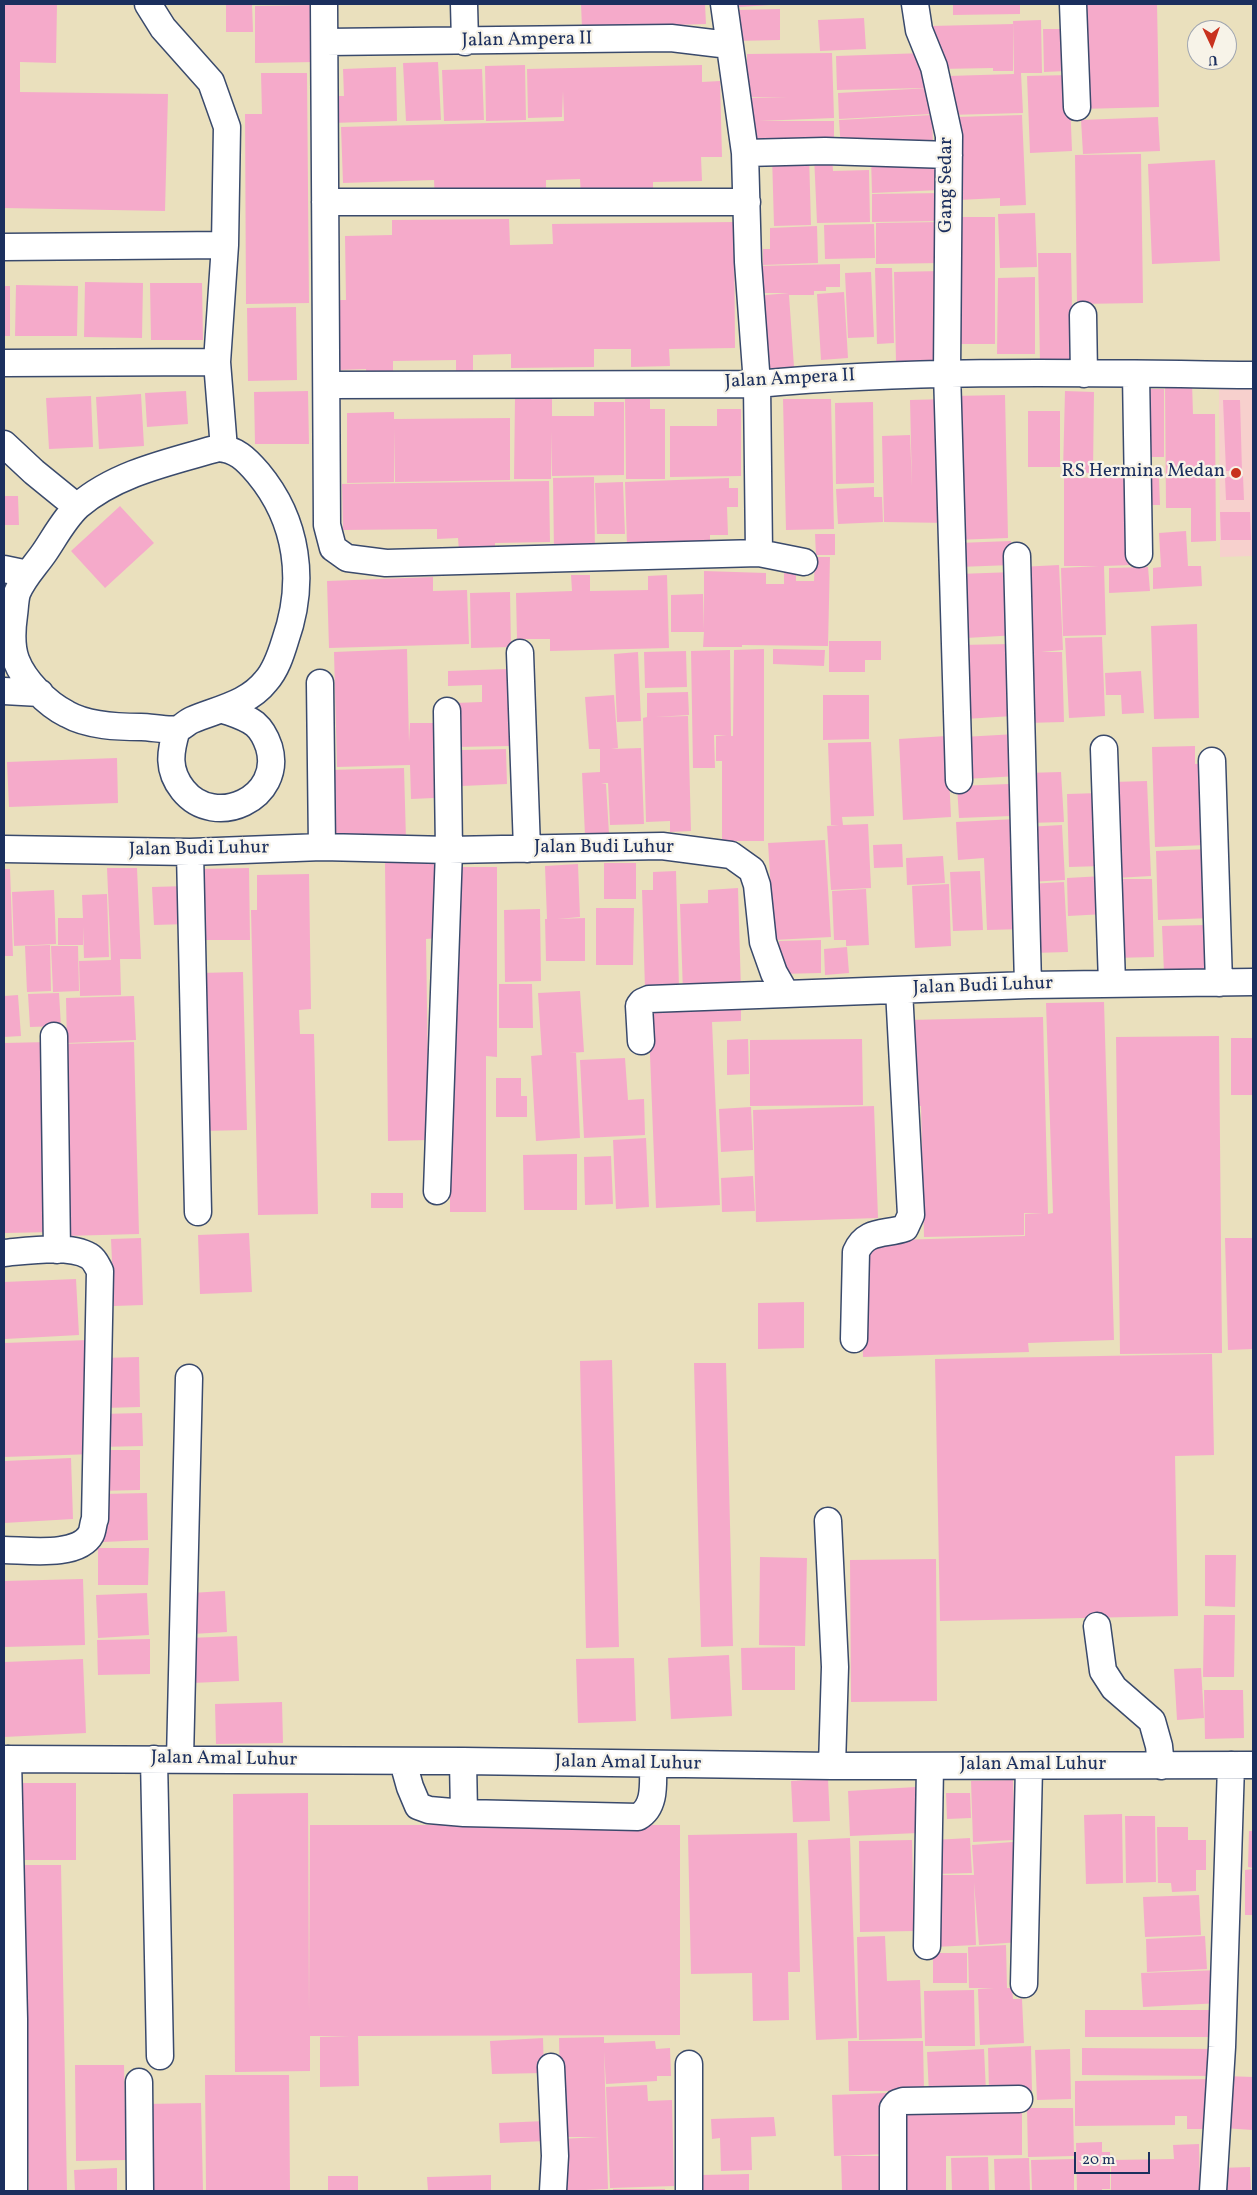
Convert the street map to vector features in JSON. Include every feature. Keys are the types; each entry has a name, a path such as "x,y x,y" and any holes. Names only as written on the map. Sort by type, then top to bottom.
{"street":[{"path":"148,4 163,28 211,82 227,127 225,245 217,362 224,448"},
{"path":"324,4 326,42 327,525 333,548 347,558 386,563 760,553 804,562"},
{"path":"464,4 465,42"},
{"path":"724,4 745,153 748,262 756,384 760,553"},
{"name":"Gang Sedar","path":"915,4 919,30 934,67 949,136 947,372 960,780"},
{"path":"1074,4 1077,107"},
{"name":"Jalan Ampera II","path":"326,42 465,42 671,38 729,45"},
{"path":"745,153 825,151 949,155"},
{"path":"326,202 747,202"},
{"path":"4,247 225,245"},
{"path":"1083,315 1084,374"},
{"path":"4,363 217,362"},
{"name":"Jalan Ampera II","path":"326,385 756,384 819,378 947,372 1253,375"},
{"path":"1136,374 1139,554"},
{"path":"4,444 34,472 78,507"},
{"path":"218,448 231,450 242,456 270,488 286,516 294,546 296,577 294,603 288,633 279,659 267,680 253,694 224,710 190,720 177,729 87,722 67,714 40,693 10,661 16,595 16,571 44,553 64,522 78,507 114,482 160,466 218,448"},
{"path":"1017,556 1028,985"},
{"path":"520,653 527,849"},
{"path":"320,684 322,847"},
{"path":"4,691 40,693"},
{"path":"177,729 170,757 171,769 177,782 186,794 199,804 213,808 234,806 251,799 262,789 269,777 270,752 267,741 257,726 247,718 224,710"},
{"path":"437,1191 449,850 448,711"},
{"path":"1104,749 1112,984"},
{"path":"1212,761 1219,982"},
{"name":"Jalan Budi Luhur","path":"4,849 190,852 322,847 449,850 662,846 731,855 752,870 756,885 763,942 774,972 786,994 1028,985 1253,982"},
{"path":"190,852 198,1212"},
{"path":"854,1340 856,1256 859,1245 868,1236 905,1228 911,1215 899,990"},
{"path":"641,1041 639,1006 648,999 786,994"},
{"path":"54,1036 57,1250"},
{"path":"4,1253 57,1250 79,1251 93,1259 100,1271 94,1519 91,1535 78,1546 65,1550 4,1550"},
{"path":"180,1759 189,1378"},
{"path":"828,1521 835,1667 832,1766"},
{"path":"1097,1626 1103,1671 1114,1688 1152,1722 1159,1746 1161,1766"},
{"path":"6,1759 9,2019 14,2191"},
{"name":"Jalan Amal Luhur","path":"6,1759 463,1761 1029,1767 1242,1765"},
{"path":"154,1759 160,2056"},
{"path":"463,1761 464,1813"},
{"path":"403,1762 418,1806 429,1810 464,1813 638,1817 647,1812 650,1805 653,1764"},
{"path":"1213,2191 1242,1765"},
{"path":"927,1946 930,1766"},
{"path":"1024,1984 1029,1767"},
{"path":"689,2064 690,2191"},
{"path":"551,2067 554,2156 553,2191"},
{"path":"139,2082 140,2191"},
{"path":"893,2191 893,2108 897,2103 903,2101 1019,2100"}],"shaded area":[{"name":"RS Hermina Medan","path":"1219,389 1253,389 1253,556 1220,557"}],"building":[{"path":"4,4 57,4 56,63 20,62 20,92 168,94 165,211 4,208"},
{"path":"226,4 252,4 253,32 226,32"},
{"path":"581,4 705,4 706,24 582,28"},
{"path":"739,4 770,4 770,5 739,7"},
{"path":"953,4 1020,4 1020,14 953,15"},
{"path":"1078,4 1157,4 1159,107 1080,109"},
{"path":"315,5 316,62 255,63 255,6"},
{"path":"780,9 780,40 736,41 736,10"},
{"path":"864,18 866,49 820,51 818,20"},
{"path":"1041,20 1042,73 1021,73 1023,113 949,115 948,76 1014,74 1013,21"},
{"path":"1013,24 1013,71 993,71 993,68 938,69 931,26"},
{"path":"1043,29 1066,29 1066,71 1044,72"},
{"path":"832,53 834,118 759,121 834,121 834,146 745,146 746,98 787,97 747,97 747,54"},
{"path":"924,53 925,88 837,90 836,56"},
{"path":"438,62 441,120 406,121 403,63"},
{"path":"525,65 526,120 486,121 485,66"},
{"path":"702,65 702,82 720,81 722,157 701,157 702,181 653,182 653,195 581,197 580,179 546,180 546,197 435,200 434,180 343,183 341,127 564,121 563,91 562,117 528,118 527,69"},
{"path":"396,67 397,121 331,123 330,96 344,96 343,69"},
{"path":"482,69 484,120 444,121 442,70"},
{"path":"261,73 307,73 309,303 246,304 245,114 262,114"},
{"path":"1069,75 1072,151 1030,153 1027,76"},
{"path":"930,88 931,114 839,119 838,93"},
{"path":"932,115 933,145 841,150 839,120"},
{"path":"1022,115 1026,205 1000,206 1000,198 958,200 956,117"},
{"path":"1158,117 1160,151 1083,154 1081,120"},
{"path":"809,154 811,225 774,226 772,155"},
{"path":"1141,154 1143,303 1077,304 1075,155"},
{"path":"814,155 832,155 833,171 869,170 870,222 817,223"},
{"path":"940,155 941,190 872,193 871,158"},
{"path":"1215,160 1220,261 1152,264 1148,164"},
{"path":"942,193 942,221 872,222 872,194"},
{"path":"1035,213 1037,267 1000,268 998,214"},
{"path":"953,217 995,217 995,344 953,344"},
{"path":"509,219 510,245 553,244 552,224 734,222 735,348 669,349 670,366 631,367 631,349 594,349 594,367 511,368 511,354 473,355 473,372 456,372 456,360 393,361 393,376 366,377 366,369 339,370 338,300 346,300 345,236 392,235 392,220"},
{"path":"940,222 941,263 876,264 876,223"},
{"path":"874,224 875,258 825,259 824,225"},
{"path":"817,226 818,263 763,265 763,249 770,249 770,228"},
{"path":"1038,253 1071,253 1073,364 1040,365"},
{"path":"840,264 840,287 826,287 826,291 814,291 814,295 789,295 794,367 760,369 755,296 789,293 757,293 756,266"},
{"path":"875,268 892,268 894,343 877,344"},
{"path":"941,271 943,361 896,361 894,272"},
{"path":"871,272 874,337 848,338 845,273"},
{"path":"1035,277 1035,354 997,354 998,278"},
{"path":"85,282 143,283 142,338 84,337"},
{"path":"150,283 202,283 203,340 151,340"},
{"path":"16,285 78,286 77,336 15,336"},
{"path":"4,286 10,286 10,336 4,336"},
{"path":"844,292 848,358 821,360 817,294"},
{"path":"296,307 297,380 248,381 247,308"},
{"path":"1192,383 1193,414 1215,414 1216,541 1191,542 1191,508 1166,508 1165,384"},
{"path":"1146,389 1164,389 1164,457 1146,457"},
{"path":"186,391 188,424 147,427 145,393"},
{"path":"308,391 309,444 255,444 254,392"},
{"path":"1065,391 1094,392 1093,473 1063,472"},
{"path":"141,394 144,446 99,449 96,397"},
{"path":"1005,395 1008,538 955,540 952,396"},
{"path":"91,396 93,447 49,449 46,398"},
{"path":"515,398 552,398 552,416 594,416 594,402 624,402 624,475 552,476 552,431 551,479 514,479"},
{"path":"625,399 650,399 650,409 665,409 665,479 626,479"},
{"path":"783,399 831,399 834,529 786,530"},
{"path":"947,399 950,523 884,522 882,436 910,435 912,487 910,400"},
{"path":"1223,400 1240,400 1242,471 1226,471"},
{"path":"873,402 874,483 836,484 835,403"},
{"path":"717,409 741,409 741,476 670,477 670,426 717,426"},
{"path":"1028,411 1060,411 1060,467 1028,467"},
{"path":"394,412 394,419 510,418 510,480 395,482 394,429 394,482 347,483 347,413"},
{"path":"1243,476 1244,500 1226,500 1225,477"},
{"path":"594,477 595,553 554,554 553,478"},
{"path":"1132,477 1133,565 1104,566 1106,635 1063,636 1061,568 1099,566 1064,566 1064,478"},
{"path":"729,478 729,488 738,488 738,507 727,507 728,535 710,535 710,542 627,545 625,482"},
{"path":"1143,478 1159,478 1160,505 1143,505"},
{"path":"549,481 550,542 495,543 495,556 459,551 458,538 437,539 437,529 343,530 342,484"},
{"path":"623,482 625,534 597,534 595,483"},
{"path":"874,487 874,497 882,497 883,522 838,524 836,489"},
{"path":"4,496 18,496 19,525 4,525"},
{"path":"120,506 154,543 105,588 71,551"},
{"path":"1220,512 1250,512 1251,540 1221,540"},
{"path":"1186,531 1188,566 1201,566 1202,586 1153,589 1153,568 1161,567 1159,533"},
{"path":"815,534 835,534 835,555 816,555"},
{"path":"1011,541 1012,565 958,567 958,543"},
{"path":"815,557 830,557 828,646 742,645 742,647 703,647 704,632 671,632 671,595 703,594 704,630 704,571 766,573 766,584 784,584 784,572 796,572 796,581 814,581"},
{"path":"1059,565 1063,650 1041,652 1062,652 1064,722 1025,723 1020,567"},
{"path":"1148,567 1150,591 1109,593 1109,568"},
{"path":"1015,572 1018,635 966,638 958,574"},
{"path":"571,575 590,575 590,591 648,590 648,576 667,575 669,648 550,651 550,639 517,639 516,593 572,591"},
{"path":"433,577 433,591 467,590 469,644 329,648 327,581"},
{"path":"510,592 511,647 471,648 470,593"},
{"path":"1197,624 1199,718 1154,719 1151,626"},
{"path":"1102,637 1105,716 1069,718 1065,638"},
{"path":"829,641 881,641 881,660 865,660 865,672 829,672"},
{"path":"1010,644 1013,716 965,719 960,645"},
{"path":"407,649 409,742 410,723 433,723 434,798 411,799 410,765 337,767 334,652"},
{"path":"764,649 764,841 722,841 722,761 716,761 716,736 727,735 714,735 715,768 693,768 691,651 730,650 731,736 733,736 734,650"},
{"path":"773,649 825,650 824,666 773,664"},
{"path":"686,651 687,687 645,688 644,652"},
{"path":"638,652 641,721 617,722 614,654"},
{"path":"508,669 510,746 456,747 455,703 482,702 482,685 448,686 448,671"},
{"path":"1141,671 1144,713 1122,714 1121,695 1106,695 1105,673"},
{"path":"688,692 689,715 655,717 688,716 691,831 670,832 670,821 646,822 643,718 647,717 647,693"},
{"path":"614,695 618,748 611,749 641,748 644,824 610,825 608,783 601,783 606,784 609,834 585,835 582,773 600,772 600,749 589,749 585,697"},
{"path":"823,695 869,695 869,739 823,740"},
{"path":"1016,734 1019,776 965,779 963,737"},
{"path":"947,736 951,817 903,820 899,739"},
{"path":"871,742 874,816 842,817 843,825 868,824 871,888 831,890 827,826 839,825 831,825 828,743"},
{"path":"1195,746 1195,764 1205,763 1207,845 1155,847 1152,747"},
{"path":"506,749 507,784 462,786 461,750"},
{"path":"117,758 118,803 9,807 7,762"},
{"path":"404,768 406,840 330,842 329,770"},
{"path":"1061,772 1064,822 1028,823 1025,773"},
{"path":"1147,781 1151,876 1116,878 1112,782"},
{"path":"1009,784 1011,816 959,818 957,786"},
{"path":"1100,793 1103,866 1069,867 1067,794"},
{"path":"1016,819 1024,929 987,930 984,858 958,860 956,822"},
{"path":"1062,825 1065,880 1029,882 1026,827"},
{"path":"825,840 831,937 774,940 768,843"},
{"path":"902,844 903,867 874,868 873,845"},
{"path":"1210,849 1212,918 1158,920 1156,851"},
{"path":"943,856 945,883 907,885 906,858"},
{"path":"436,862 437,938 426,939 429,1140 388,1141 385,863"},
{"path":"604,863 636,863 636,899 604,899"},
{"path":"578,864 580,917 557,919 585,918 585,961 546,961 545,866"},
{"path":"450,867 497,867 497,1057 486,1056 486,1212 450,1212"},
{"path":"107,868 137,868 141,959 120,959 121,995 80,996 79,961 111,960"},
{"path":"249,868 250,940 197,940 196,869"},
{"path":"4,869 10,869 13,956 4,956"},
{"path":"676,871 679,988 645,989 642,890 653,890 653,872"},
{"path":"980,871 983,930 953,931 950,872"},
{"path":"309,874 311,1009 299,1010 300,1034 314,1034 318,1214 258,1215 251,910 257,910 257,875"},
{"path":"1103,876 1105,914 1068,916 1067,878"},
{"path":"1112,879 1152,879 1154,957 1114,958"},
{"path":"1064,882 1068,952 1033,953 1029,884"},
{"path":"949,884 951,946 915,948 912,886"},
{"path":"187,886 188,924 154,925 152,887"},
{"path":"738,888 741,991 683,993 680,904 708,903 708,890"},
{"path":"866,889 869,945 846,946 846,940 834,940 832,891"},
{"path":"54,890 56,944 14,946 12,892"},
{"path":"107,894 109,957 84,958 83,926 83,945 58,945 58,918 83,918 82,895"},
{"path":"596,908 634,908 633,965 596,965"},
{"path":"540,909 541,981 505,982 504,910"},
{"path":"1206,925 1208,971 1164,973 1162,926"},
{"path":"821,940 821,973 779,974 779,941"},
{"path":"50,945 51,991 27,992 25,946"},
{"path":"51,946 78,946 79,991 53,992"},
{"path":"847,947 849,973 825,975 824,949"},
{"path":"243,972 247,1130 202,1131 198,973"},
{"path":"499,984 532,984 533,1028 499,1028"},
{"path":"580,991 584,1052 569,1053 576,1053 580,1138 536,1141 531,1056 542,1055 538,993"},
{"path":"59,993 61,1026 30,1027 28,994"},
{"path":"18,995 21,1036 4,1037 4,996"},
{"path":"134,996 136,1040 67,1043 66,998"},
{"path":"741,1000 741,1021 712,1022 720,1205 656,1208 648,1004"},
{"path":"1104,1002 1114,1340 1028,1343 1029,1352 863,1357 860,1258 866,1241 1025,1236 1025,1214 1043,1214 1024,1213 1024,1235 924,1237 921,1106 910,1106 908,1020 1043,1017 1048,1214 1053,1213 1046,1003"},
{"path":"1219,1036 1222,1353 1120,1354 1116,1037"},
{"path":"1231,1038 1253,1038 1253,1095 1231,1095"},
{"path":"748,1039 749,1074 727,1075 727,1040"},
{"path":"862,1039 863,1105 750,1106 750,1040"},
{"path":"49,1042 54,1232 4,1233 4,1043"},
{"path":"134,1042 139,1234 64,1236 59,1044"},
{"path":"625,1058 628,1100 644,1099 645,1135 584,1138 580,1060"},
{"path":"496,1078 521,1078 521,1096 527,1096 527,1117 496,1117"},
{"path":"874,1106 878,1218 756,1222 753,1110"},
{"path":"751,1107 753,1150 721,1152 719,1109"},
{"path":"646,1138 649,1207 616,1209 613,1140"},
{"path":"577,1154 577,1210 524,1210 523,1155"},
{"path":"611,1156 613,1204 585,1205 584,1157"},
{"path":"753,1176 755,1211 722,1212 721,1178"},
{"path":"371,1193 403,1193 403,1208 371,1208"},
{"path":"249,1233 252,1292 200,1294 198,1235"},
{"path":"141,1238 143,1305 114,1306 111,1239"},
{"path":"1225,1238 1253,1238 1253,1349 1228,1350"},
{"path":"76,1279 79,1335 5,1339 4,1282"},
{"path":"804,1302 804,1348 758,1349 758,1303"},
{"path":"89,1340 94,1454 4,1457 4,1343"},
{"path":"1212,1354 1214,1455 1175,1456 1178,1616 940,1621 935,1359"},
{"path":"139,1357 140,1407 103,1408 102,1358"},
{"path":"612,1360 619,1647 586,1648 580,1361"},
{"path":"694,1363 726,1363 733,1646 701,1647"},
{"path":"142,1413 143,1446 101,1447 100,1414"},
{"path":"97,1450 140,1450 140,1490 98,1491"},
{"path":"71,1458 73,1519 4,1523 4,1461"},
{"path":"147,1493 148,1540 103,1542 102,1494"},
{"path":"98,1548 149,1548 148,1585 98,1585"},
{"path":"1205,1555 1236,1555 1235,1607 1205,1606"},
{"path":"760,1557 807,1558 805,1646 759,1645"},
{"path":"936,1559 937,1701 851,1702 850,1560"},
{"path":"83,1579 85,1645 4,1647 4,1581"},
{"path":"225,1591 227,1632 192,1634 190,1593"},
{"path":"147,1593 149,1635 98,1638 96,1595"},
{"path":"1204,1615 1235,1615 1234,1677 1203,1677"},
{"path":"237,1636 239,1681 191,1683 189,1638"},
{"path":"150,1639 150,1674 98,1675 97,1640"},
{"path":"795,1647 795,1690 742,1690 741,1648"},
{"path":"729,1655 732,1716 671,1719 668,1658"},
{"path":"634,1658 636,1721 578,1723 576,1659"},
{"path":"83,1659 86,1733 4,1737 4,1662"},
{"path":"1201,1668 1204,1718 1177,1720 1174,1669"},
{"path":"1204,1690 1243,1690 1244,1738 1205,1739"},
{"path":"282,1702 283,1743 216,1744 215,1704"},
{"path":"828,1779 830,1821 793,1822 791,1781"},
{"path":"1013,1780 1015,1840 973,1842 971,1781"},
{"path":"20,1783 76,1783 76,1860 20,1860"},
{"path":"916,1787 918,1833 850,1836 848,1791"},
{"path":"308,1793 309,2012 310,1825 680,1825 680,2035 358,2036 359,2086 320,2087 320,2037 350,2036 310,2036 310,2071 235,2072 233,1794"},
{"path":"946,1793 970,1793 971,1818 947,1819"},
{"path":"1122,1814 1123,1883 1086,1884 1084,1815"},
{"path":"1125,1816 1155,1816 1156,1882 1126,1883"},
{"path":"1157,1827 1188,1827 1188,1840 1206,1840 1206,1870 1196,1870 1196,1891 1172,1892 1171,1883 1158,1883"},
{"path":"1249,1831 1253,1831 1253,1868 1248,1867"},
{"path":"797,1833 800,1972 788,1972 789,2020 753,2021 752,1973 691,1974 688,1835"},
{"path":"850,1838 857,2038 816,2040 808,1840"},
{"path":"970,1838 972,1873 935,1874 933,1840"},
{"path":"912,1840 914,1931 860,1932 859,1841"},
{"path":"1013,1842 1020,1942 979,1945 974,1882 976,1945 934,1947 936,1875 974,1875 972,1845"},
{"path":"22,1865 61,1865 67,2191 29,2191"},
{"path":"1253,1869 1253,1915 1245,1915 1245,1870"},
{"path":"1199,1895 1201,1935 1145,1937 1143,1897"},
{"path":"885,1936 887,1981 920,1980 922,2038 859,2040 857,1937"},
{"path":"1205,1936 1207,1969 1147,1972 1146,1939"},
{"path":"1006,1945 1007,1988 1012,1988 1013,1999 1022,1999 1024,2043 980,2045 978,1989 994,1988 969,1988 968,1947"},
{"path":"933,1953 967,1953 967,1983 933,1983"},
{"path":"1220,1970 1221,2003 1143,2007 1141,1973"},
{"path":"974,1990 975,2046 925,2046 924,1991"},
{"path":"1085,2010 1218,2010 1218,2037 1085,2037"},
{"path":"604,2037 604,2043 655,2041 656,2049 670,2048 671,2076 657,2076 657,2081 606,2084 604,2051 608,2189 563,2191 560,2139 600,2137 561,2137 559,2038"},
{"path":"543,2038 544,2073 492,2074 490,2041"},
{"path":"848,2041 923,2041 924,2091 849,2091"},
{"path":"1031,2046 1032,2091 989,2092 988,2048"},
{"path":"1082,2048 1215,2049 1214,2076 1082,2075"},
{"path":"984,2049 986,2092 929,2094 927,2052"},
{"path":"1070,2049 1071,2099 1037,2100 1035,2050"},
{"path":"75,2065 124,2065 126,2160 76,2161"},
{"path":"205,2075 289,2075 290,2191 206,2191"},
{"path":"1225,2076 1253,2077 1253,2130 1223,2128"},
{"path":"1215,2079 1206,2129 1187,2129 1187,2116 1175,2116 1175,2125 1075,2126 1075,2081"},
{"path":"647,2085 648,2101 672,2100 674,2186 610,2188 606,2087"},
{"path":"887,2093 888,2154 834,2156 832,2095"},
{"path":"201,2103 203,2191 147,2191 145,2104"},
{"path":"903,2105 953,2113 1022,2112 1022,2155 946,2156 946,2191 902,2191"},
{"path":"1027,2108 1073,2108 1074,2156 1028,2157"},
{"path":"774,2117 776,2136 751,2137 752,2170 721,2171 720,2138 712,2139 711,2119"},
{"path":"545,2121 546,2141 500,2143 499,2123"},
{"path":"1102,2142 1102,2152 1110,2152 1110,2189 1102,2189 1102,2191 1077,2191 1076,2143"},
{"path":"1199,2144 1200,2191 1111,2191 1111,2160 1174,2159 1173,2145"},
{"path":"841,2156 891,2156 892,2191 842,2191"},
{"path":"988,2157 989,2191 952,2191 951,2158"},
{"path":"1029,2158 1030,2191 995,2191 994,2159"},
{"path":"1074,2159 1074,2191 1032,2191 1031,2160"},
{"path":"1250,2167 1251,2191 1219,2191 1218,2168"},
{"path":"117,2168 117,2191 75,2191 74,2170"},
{"path":"749,2174 749,2191 701,2191 701,2175"},
{"path":"491,2175 491,2191 428,2191 427,2177"},
{"path":"328,2176 358,2176 358,2191 328,2191"},
{"path":"613,2189 665,2189 665,2191 613,2191"}],"place":[{"name":"RS Hermina Medan","path":"1236,473"}]}
